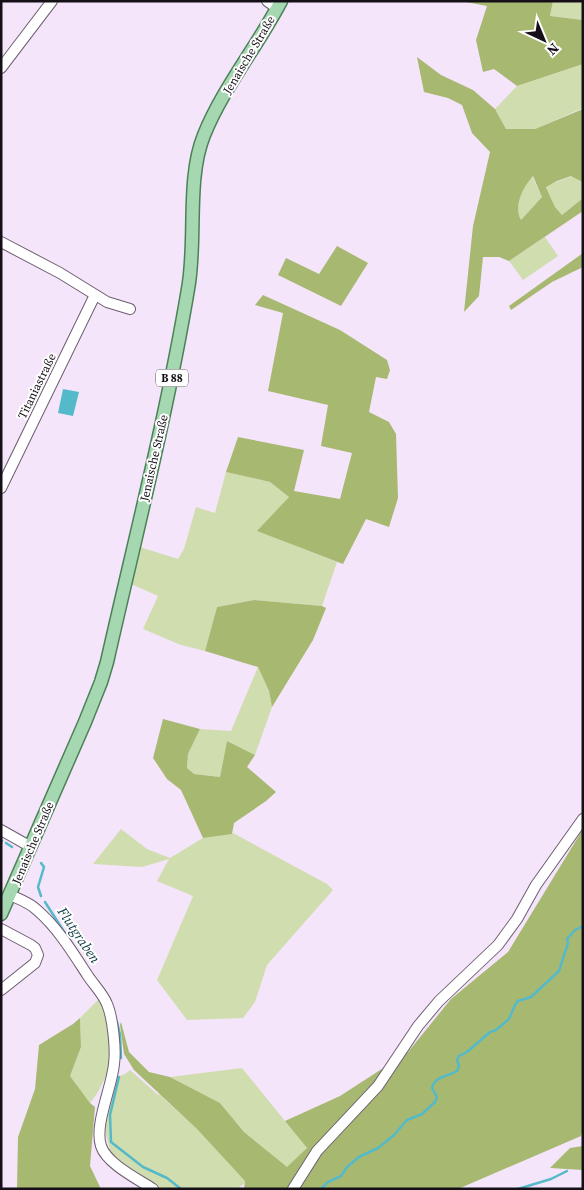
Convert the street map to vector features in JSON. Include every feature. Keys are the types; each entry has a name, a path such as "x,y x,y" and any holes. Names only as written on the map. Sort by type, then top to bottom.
{"main road":[{"name":"Jenaische Straße","path":"1,914 101,682 169,392 191,270 195,174 203,136 275,4"}],"street":[{"path":"1,68 52,1"},
{"path":"1,242 107,302 130,309"},
{"name":"Titaniastraße","path":"1,488 96,295"},
{"path":"293,1189 317,1151 378,1086 418,1026 438,1001 498,945 517,919 536,885 583,819"},
{"path":"1,830 31,847"},
{"path":"10,895 37,909 49,922 107,1005 111,1020 115,1062 102,1117 100,1145 104,1153 115,1164 154,1189"},
{"path":"1,929 35,948 38,955 35,963 1,990"}],"green space":[{"path":"461,1 553,1 550,16 583,20 583,64 517,86 494,69 483,72 476,40 487,6"},
{"path":"553,1 583,1 583,20 550,16"},
{"path":"417,57 441,75 473,90 495,109 506,129 535,129 583,109 582,182 571,176 546,187 555,207 562,215 583,198 583,211 509,261 499,257 483,257 479,296 464,312 473,226 490,152 472,133 462,105 448,98 424,92","holes":["533,176 542,197 521,220 518,209 520,197"]},
{"path":"583,64 583,108 535,129 506,129 495,109 517,86"},
{"path":"532,176 542,197 521,220 518,202 522,191"},
{"path":"572,176 581,182 583,179 583,198 562,215 555,207 546,186"},
{"path":"545,237 558,256 523,280 509,261"},
{"path":"337,246 368,263 341,306 278,275 286,258 319,274"},
{"path":"583,253 583,267 552,282 511,310 509,306"},
{"path":"263,295 340,330 387,360 390,370 387,379 376,377 369,412 389,422 396,434 398,498 389,527 366,519 343,564 257,531 289,497 270,482 226,472 238,437 304,450 294,491 340,499 352,453 321,446 328,405 268,391 283,313 255,305"},
{"path":"226,472 270,482 289,497 258,531 337,562 322,606 254,600 217,607 205,651 181,645 143,629 158,596 131,584 140,547 178,559 184,549 196,507 215,513"},
{"path":"254,600 322,606 326,608 313,640 272,707 269,691 258,667 205,651 217,607"},
{"path":"258,667 269,691 272,707 255,755 227,741 220,777 194,774 187,768 188,754 200,729 231,731"},
{"path":"163,719 200,729 188,754 187,768 194,774 220,777 227,741 255,755 247,767 276,792 234,823 232,834 203,838 181,790 167,779 153,758"},
{"path":"121,829 147,849 170,858 203,838 233,833 327,884 333,890 267,965 255,1002 243,1018 187,1020 157,980 193,896 157,881 169,859 142,867 93,864"},
{"path":"583,829 583,1128 581,1136 458,1189 244,1189 245,1181 197,1129 134,1070 124,1054 121,1022 129,1052 149,1072 170,1077 220,1103 244,1132 287,1167 307,1148 285,1121 340,1096 408,1052 451,999 508,952"},
{"path":"99,999 105,1007 108,1020 112,1064 98,1092 90,1103 70,1076 81,1047 80,1018"},
{"path":"80,1018 81,1047 70,1076 95,1107 90,1166 101,1189 17,1189 18,1137 35,1089 39,1045"},
{"path":"242,1068 307,1148 287,1168 244,1132 220,1103 170,1077"},
{"path":"130,1070 197,1129 246,1182 237,1189 159,1189 136,1175 111,1154 106,1135 106,1123 117,1077"},
{"path":"583,1146 583,1170 550,1168 570,1148"}],"water":[{"path":"63,389 79,392 73,416 58,413"}],"waterway":[{"name":"Flutgraben","path":"6,843 12,847"},
{"name":"Flutgraben","path":"41,863 44,867 38,887 41,896"},
{"name":"Flutgraben","path":"45,902 70,941"},
{"path":"321,1189 328,1182 341,1176 347,1167 359,1157 378,1148 394,1135 407,1120 422,1114 435,1102 437,1097 432,1088 436,1081 457,1071 459,1056 467,1052 490,1032 496,1030 509,1019 518,1001 531,997 559,971 568,943 567,939 575,930 583,926"},
{"name":"Flutgraben","path":"117,1022 120,1035 121,1058"},
{"name":"Flutgraben","path":"119,1077 110,1115 111,1142 143,1167 167,1178 181,1189"},
{"name":"Flutgraben","path":"518,1189 551,1179 567,1171"}]}
